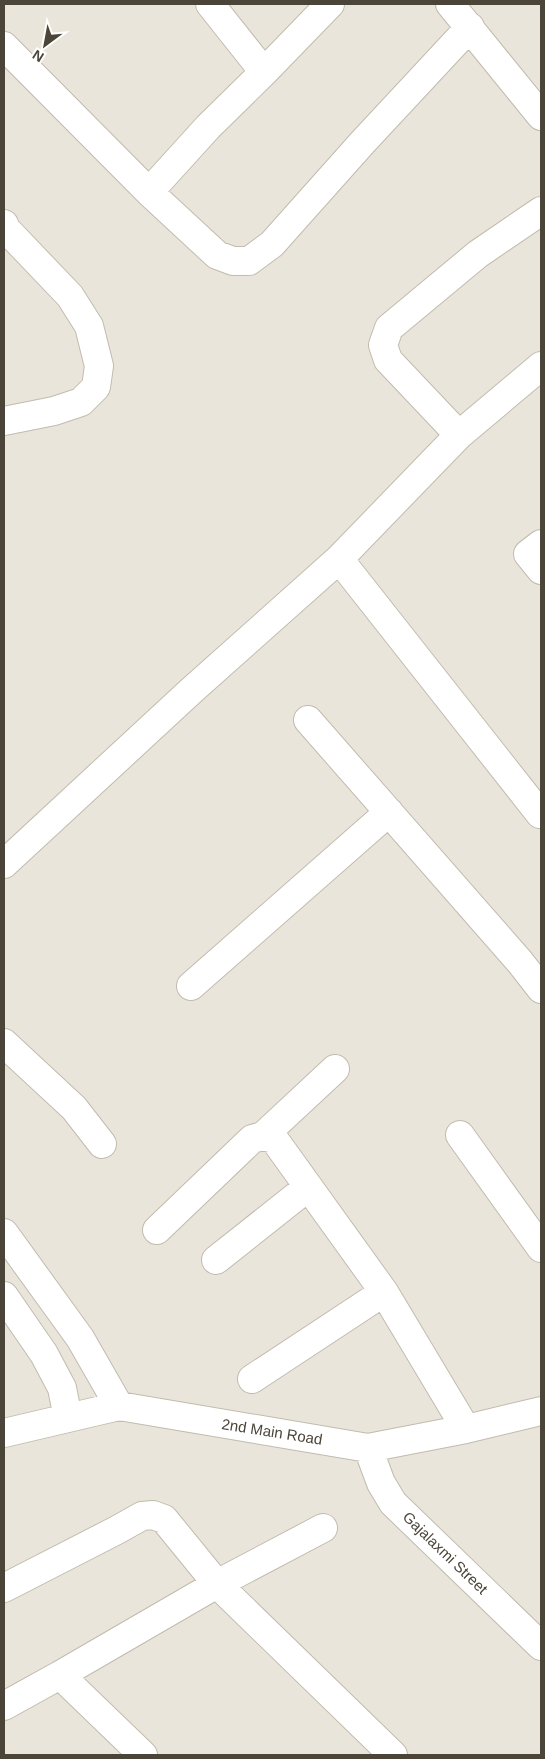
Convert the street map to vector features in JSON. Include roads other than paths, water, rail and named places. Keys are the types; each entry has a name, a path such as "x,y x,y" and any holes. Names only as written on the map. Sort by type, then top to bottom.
{"street":[{"path":"210,4 264,72"},
{"path":"149,192 208,127 330,4"},
{"path":"450,4 541,116"},
{"path":"4,46 149,192 217,255 233,261 249,261 272,244 362,143 470,27"},
{"path":"459,435 388,360 383,345 389,328 478,254 541,211"},
{"path":"4,224 6,229 34,260 70,296 89,326 99,366 96,387 81,402 54,411 4,421"},
{"path":"4,864 192,690 339,560 459,435 541,366"},
{"path":"541,544 528,554 541,570"},
{"path":"339,560 541,813"},
{"path":"308,720 520,962 541,990"},
{"path":"191,986 389,812"},
{"path":"4,1043 74,1108 102,1144"},
{"path":"157,1230 252,1139 263,1136 335,1069"},
{"path":"460,1135 541,1248"},
{"path":"263,1136 274,1139 384,1292 466,1429"},
{"path":"216,1260 308,1186"},
{"path":"4,1233 80,1338 119,1406"},
{"path":"252,1379 384,1292"},
{"path":"4,1296 44,1354 62,1388 68,1418"},
{"name":"2nd Main Road","path":"4,1433 119,1406 368,1448 466,1429 541,1411"},
{"name":"Gajalaxmi Street","path":"368,1448 381,1483 393,1503 541,1646"},
{"path":"4,1588 142,1516 153,1515 164,1519 217,1584 393,1755"},
{"path":"4,1706 217,1584 323,1528"},
{"path":"60,1675 143,1755"}]}
